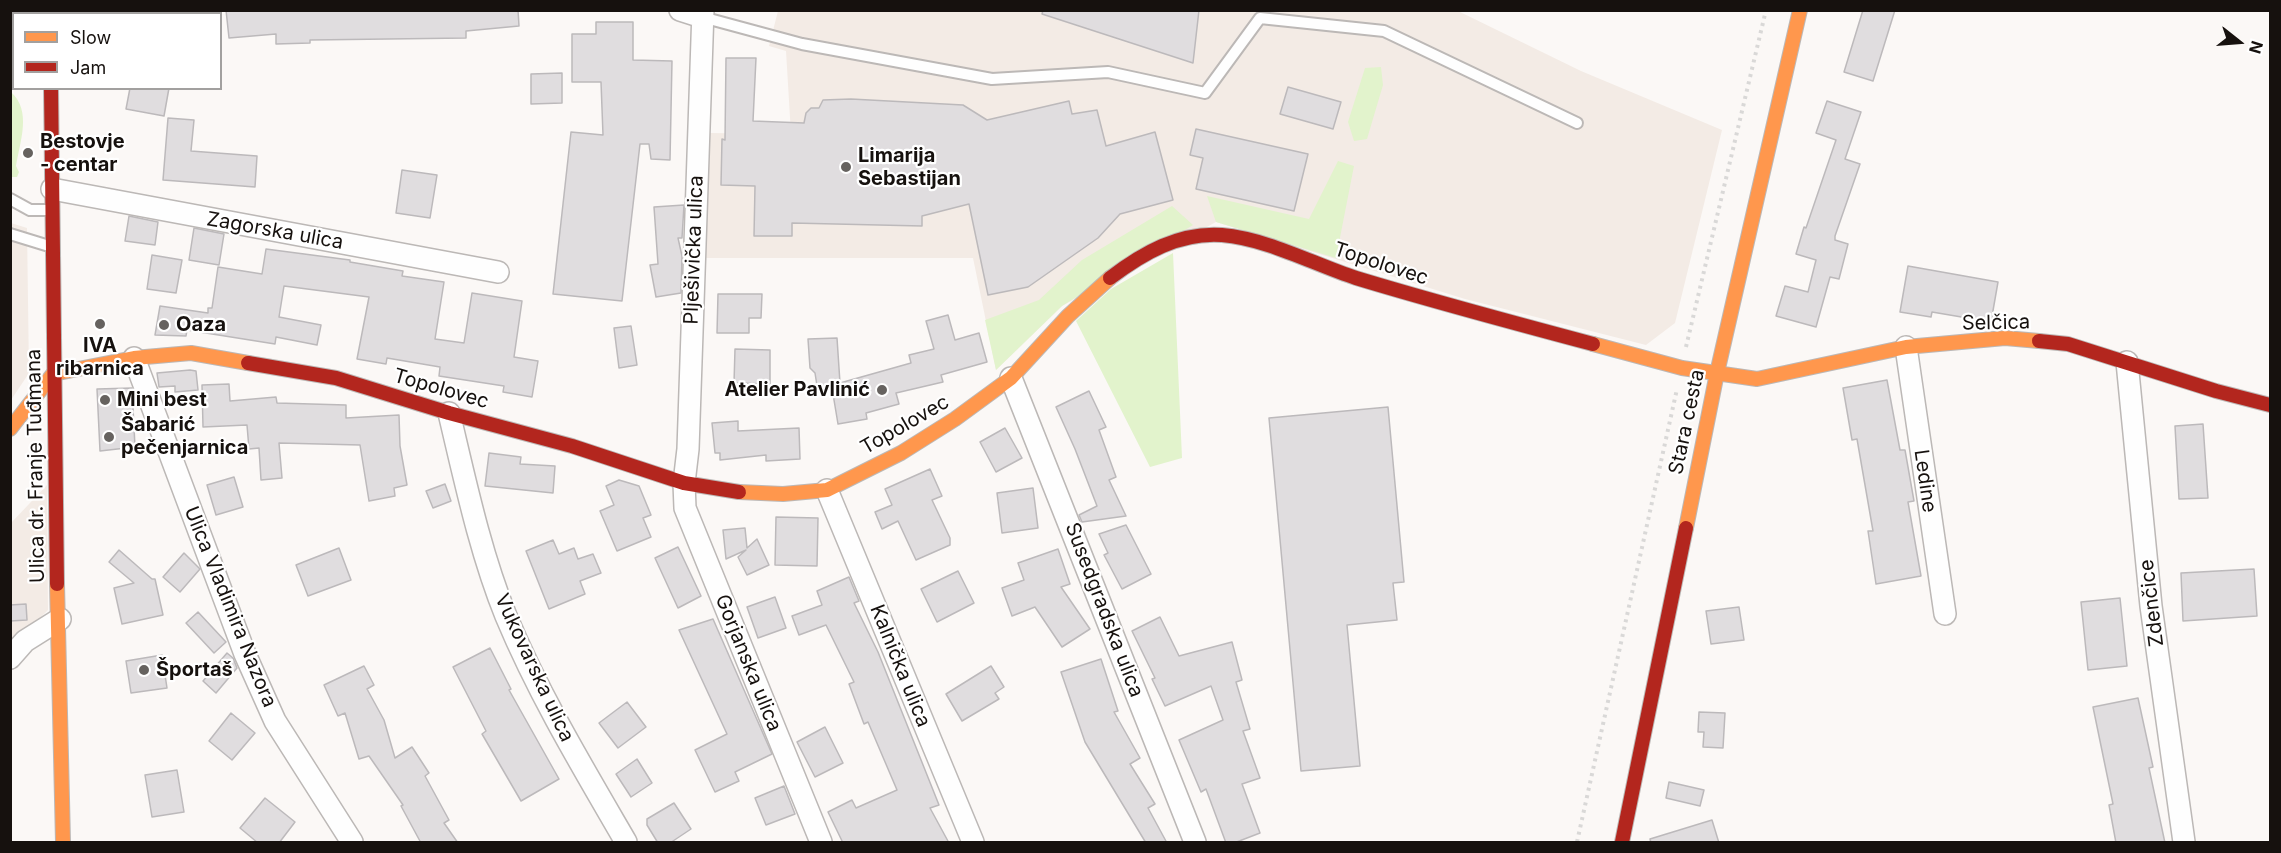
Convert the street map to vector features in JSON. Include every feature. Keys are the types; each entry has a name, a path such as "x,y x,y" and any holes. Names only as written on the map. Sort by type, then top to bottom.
{"street":[{"path":"680,10 703,14"},
{"name":"Stara cesta","path":"1622,843 1717,373 1800,10"},
{"name":"Plješivička ulica","path":"684,483 688,449 703,14"},
{"name":"Ulica dr. Franje Tuđmana","path":"48,90 52,199 53,374 63,843"},
{"name":"Zagorska ulica","path":"52,199 498,272"},
{"name":"Topolovec","path":"53,374 134,358 191,354 336,378 449,413 572,446 684,483 726,491 783,494 827,490 901,453 955,419 1011,378 1068,316 1105,282 1139,256 1166,244 1191,237 1221,235 1250,240 1354,277 1464,310 1682,368 1717,373"},
{"name":"Selčica","path":"1717,373 1757,379 1906,347 2005,338 2068,344 2216,391 2271,405"},
{"name":"Ledine","path":"1906,347 1945,614"},
{"name":"Ulica Vladimira Nazora","path":"134,358 245,654 275,721 352,843"},
{"name":"Zdenčice","path":"2127,362 2151,606 2184,843"},
{"path":"10,429 53,374"},
{"name":"Susedgradska ulica","path":"1011,378 1195,843"},
{"name":"Vukovarska ulica","path":"449,413 471,504 505,614 555,720 626,843"},
{"name":"Gorjanska ulica","path":"684,483 685,508 821,843"},
{"name":"Kalnička ulica","path":"827,490 973,843"},
{"path":"10,658 26,641 60,619"}],"lane":[{"path":"703,14 802,44 992,79 1108,72 1204,93 1258,14 1384,32 1578,123"},
{"path":"10,199 30,210 52,199"},
{"path":"10,234 52,247"}],"path":[{"path":"1577,843 1682,368 1766,10"}],"shaded area":[{"name":"Limarija Sebastijan","path":"778,11 1458,11 1581,71 1722,130 1675,323 1646,345 1465,299 1216,222 1062,306 996,370 973,258 705,258 710,133 791,134 786,51 769,46"},
{"path":"11,223 27,228 29,373 11,400"},
{"path":"47,485 48,610 11,648 11,523"}],"green space":[{"path":"1381,67 1383,85 1367,139 1354,141 1348,122 1365,68"},
{"path":"11,92 21,108 23,117 22,137 16,166 19,172 17,177 11,177"},
{"path":"1338,161 1354,166 1336,258 1216,222 1207,196 1309,219"},
{"path":"1172,206 1193,225 1062,306 996,370 985,320 1039,300 1082,260"},
{"path":"1173,253 1182,458 1150,467 1076,321 1111,289"}],"building":[{"path":"226,10 518,10 519,26 466,31 466,38 310,40 310,43 276,44 276,34 229,38"},
{"path":"1043,10 1199,10 1193,63 1042,14"},
{"path":"1863,10 1895,10 1873,81 1844,72"},
{"path":"596,22 633,22 633,60 672,61 670,160 651,159 649,144 640,144 622,301 553,294 571,132 603,135 601,82 572,82 572,34 596,34"},
{"path":"726,58 756,58 753,121 804,123 806,113 811,108 819,108 823,100 851,99 963,105 987,120 1069,101 1072,114 1097,110 1106,146 1155,132 1173,200 1120,214 1098,238 1028,287 988,295 969,204 922,216 922,226 792,223 792,236 754,236 755,186 721,185 722,139 725,140"},
{"path":"562,73 562,103 531,104 531,74"},
{"path":"1288,87 1341,102 1333,129 1280,114"},
{"path":"130,90 169,90 164,116 126,109"},
{"path":"1827,101 1861,112 1845,159 1860,164 1835,236 1835,240 1848,244 1839,279 1830,277 1816,327 1776,316 1785,286 1808,292 1816,260 1796,254 1836,140 1816,133"},
{"path":"168,118 194,120 191,151 257,156 255,187 163,180"},
{"path":"1196,129 1308,154 1294,211 1196,189 1203,158 1190,155"},
{"path":"402,170 437,175 430,218 396,213"},
{"path":"684,205 682,238 678,238 682,256 681,293 656,297 650,265 658,264 654,207"},
{"path":"129,216 158,222 155,245 125,241"},
{"path":"194,228 224,234 219,265 189,260"},
{"path":"266,249 350,260 350,262 403,271 402,276 444,282 435,339 464,343 472,293 522,301 514,357 538,361 532,397 503,392 504,386 439,376 440,367 387,358 386,364 357,359 369,297 284,286 279,317 321,325 317,345 276,337 275,344 187,330 186,336 155,335 160,306 208,313 208,308 212,308 218,267 262,274"},
{"path":"152,255 182,260 176,293 147,289"},
{"path":"1908,266 1998,282 1991,322 1932,312 1931,317 1900,312"},
{"path":"718,294 762,294 761,318 749,318 749,333 717,333"},
{"path":"948,315 955,340 979,333 987,362 941,375 943,382 896,393 899,404 866,413 867,419 838,424 832,388 818,392 815,373 810,368 808,339 837,338 840,383 911,363 909,355 934,349 926,321"},
{"path":"631,326 637,365 619,368 614,328"},
{"path":"735,349 770,350 770,384 734,383"},
{"path":"196,371 198,390 175,392 175,386 159,387 157,373"},
{"path":"1887,380 1900,450 1905,450 1914,501 1908,502 1921,576 1876,584 1868,531 1873,531 1857,439 1852,440 1843,388"},
{"path":"229,384 230,401 276,397 277,403 346,405 346,418 399,415 400,446 407,485 394,488 395,496 369,501 360,445 279,443 282,478 261,480 259,448 249,449 247,425 203,427 202,385"},
{"path":"132,388 135,447 100,451 97,389"},
{"path":"1089,391 1106,427 1099,430 1116,477 1109,480 1126,516 1082,522 1079,515 1097,506 1056,407"},
{"path":"1388,407 1404,582 1393,583 1397,620 1347,625 1360,766 1301,771 1269,418"},
{"path":"738,421 738,431 799,428 800,459 766,461 766,455 720,460 720,453 715,453 712,423"},
{"path":"2203,424 2208,498 2179,499 2175,426"},
{"path":"1005,428 1022,458 996,472 980,442"},
{"path":"489,453 521,457 520,464 555,466 553,493 485,486"},
{"path":"930,469 942,496 932,500 950,538 950,545 916,560 898,521 882,529 875,512 892,505 885,489"},
{"path":"234,477 243,507 216,515 207,485"},
{"path":"619,480 639,486 651,515 643,518 651,537 617,551 600,511 614,505 606,486"},
{"path":"445,484 451,501 433,508 426,491"},
{"path":"1033,488 1038,528 1002,533 997,493"},
{"path":"776,517 818,518 817,566 775,565"},
{"path":"1126,525 1151,574 1122,589 1104,555 1108,553 1099,534"},
{"path":"745,528 747,548 757,539 769,565 747,575 738,557 746,550 726,559 723,530"},
{"path":"553,540 559,554 574,548 578,559 593,554 601,573 580,581 585,594 549,609 526,551"},
{"path":"678,547 701,596 678,608 655,558"},
{"path":"339,548 351,580 308,596 296,565"},
{"path":"1058,549 1070,584 1061,587 1090,629 1062,647 1035,607 1012,616 1002,588 1024,580 1018,563"},
{"path":"119,550 152,579 155,579 163,615 122,624 114,588 134,583 109,562"},
{"path":"184,553 200,569 180,592 163,577"},
{"path":"2254,569 2257,616 2183,621 2181,573"},
{"path":"958,571 974,603 937,622 921,589"},
{"path":"849,577 859,601 854,603 878,652 939,805 930,808 949,843 843,843 828,812 852,800 856,808 897,790 868,722 864,724 849,684 854,682 826,625 799,635 792,616 822,605 817,591"},
{"path":"775,597 786,628 758,638 747,607"},
{"path":"2120,598 2127,666 2088,670 2081,602"},
{"path":"26,604 27,620 10,621 10,605"},
{"path":"1739,607 1744,640 1711,644 1706,611"},
{"path":"198,612 226,642 214,653 186,623"},
{"path":"1160,617 1179,656 1232,642 1242,680 1236,682 1250,729 1243,731 1260,778 1242,784 1260,833 1234,843 1226,843 1206,789 1201,792 1179,740 1223,720 1211,686 1165,706 1152,679 1155,678 1132,631"},
{"path":"713,619 772,754 735,772 739,781 715,792 695,750 727,734 679,630"},
{"path":"490,648 511,689 509,690 559,779 521,801 482,734 486,731 453,667"},
{"path":"227,653 233,658 237,668 216,693 203,681"},
{"path":"162,655 167,688 131,693 126,661"},
{"path":"1101,659 1118,711 1114,712 1140,758 1130,764 1155,804 1148,808 1167,843 1146,843 1085,742 1061,672"},
{"path":"364,666 374,685 367,689 384,720 395,758 412,747 429,773 425,776 449,820 444,823 458,843 421,843 401,806 403,805 369,756 359,759 345,713 338,716 324,685"},
{"path":"991,666 1004,687 995,693 999,699 962,721 946,694"},
{"path":"2138,698 2153,767 2149,768 2165,843 2116,843 2109,805 2113,804 2093,707"},
{"path":"627,702 646,727 618,748 599,723"},
{"path":"1699,712 1725,713 1723,748 1703,747 1704,732 1698,732"},
{"path":"231,713 255,733 232,760 209,741"},
{"path":"825,727 843,763 815,777 797,742"},
{"path":"637,759 652,783 631,797 616,774"},
{"path":"177,770 184,812 152,817 145,775"},
{"path":"1669,782 1704,790 1700,806 1666,798"},
{"path":"784,786 795,814 766,825 755,798"},
{"path":"265,798 295,822 279,843 258,843 240,828"},
{"path":"674,803 691,829 670,843 658,843 647,825 647,819"},
{"path":"1712,820 1719,843 1651,843 1650,839"}],"traffic: slow":[{"path":"1686,528 1717,373 1800,10"},
{"path":"739,492 783,494 827,490 901,453 955,419 1011,378 1068,316 1110,278"},
{"path":"1593,344 1682,368 1757,379 1906,347 2005,338 2039,341"},
{"path":"10,429 53,374 134,358 191,353 248,363"},
{"path":"57,584 63,842"}],"traffic: jam":[{"path":"51,90 57,584"},
{"path":"1110,278 1135,260 1176,241 1206,235 1239,237 1256,241 1356,278 1593,344"},
{"path":"2039,341 2068,344 2216,391 2270,405"},
{"path":"248,363 336,378 449,413 572,446 684,483 739,492"},
{"path":"1622,842 1686,528"}],"place":[{"name":"Bestovje - centar","path":"28,153"},
{"name":"Limarija Sebastijan","path":"846,167"},
{"name":"IVA ribarnica","path":"100,324"},
{"name":"Oaza","path":"164,325"},
{"name":"Atelier Pavlinić","path":"882,390"},
{"name":"Mini best","path":"105,400"},
{"name":"Šabarić pečenjarnica","path":"109,437"},
{"name":"Športaš","path":"144,670"}]}
